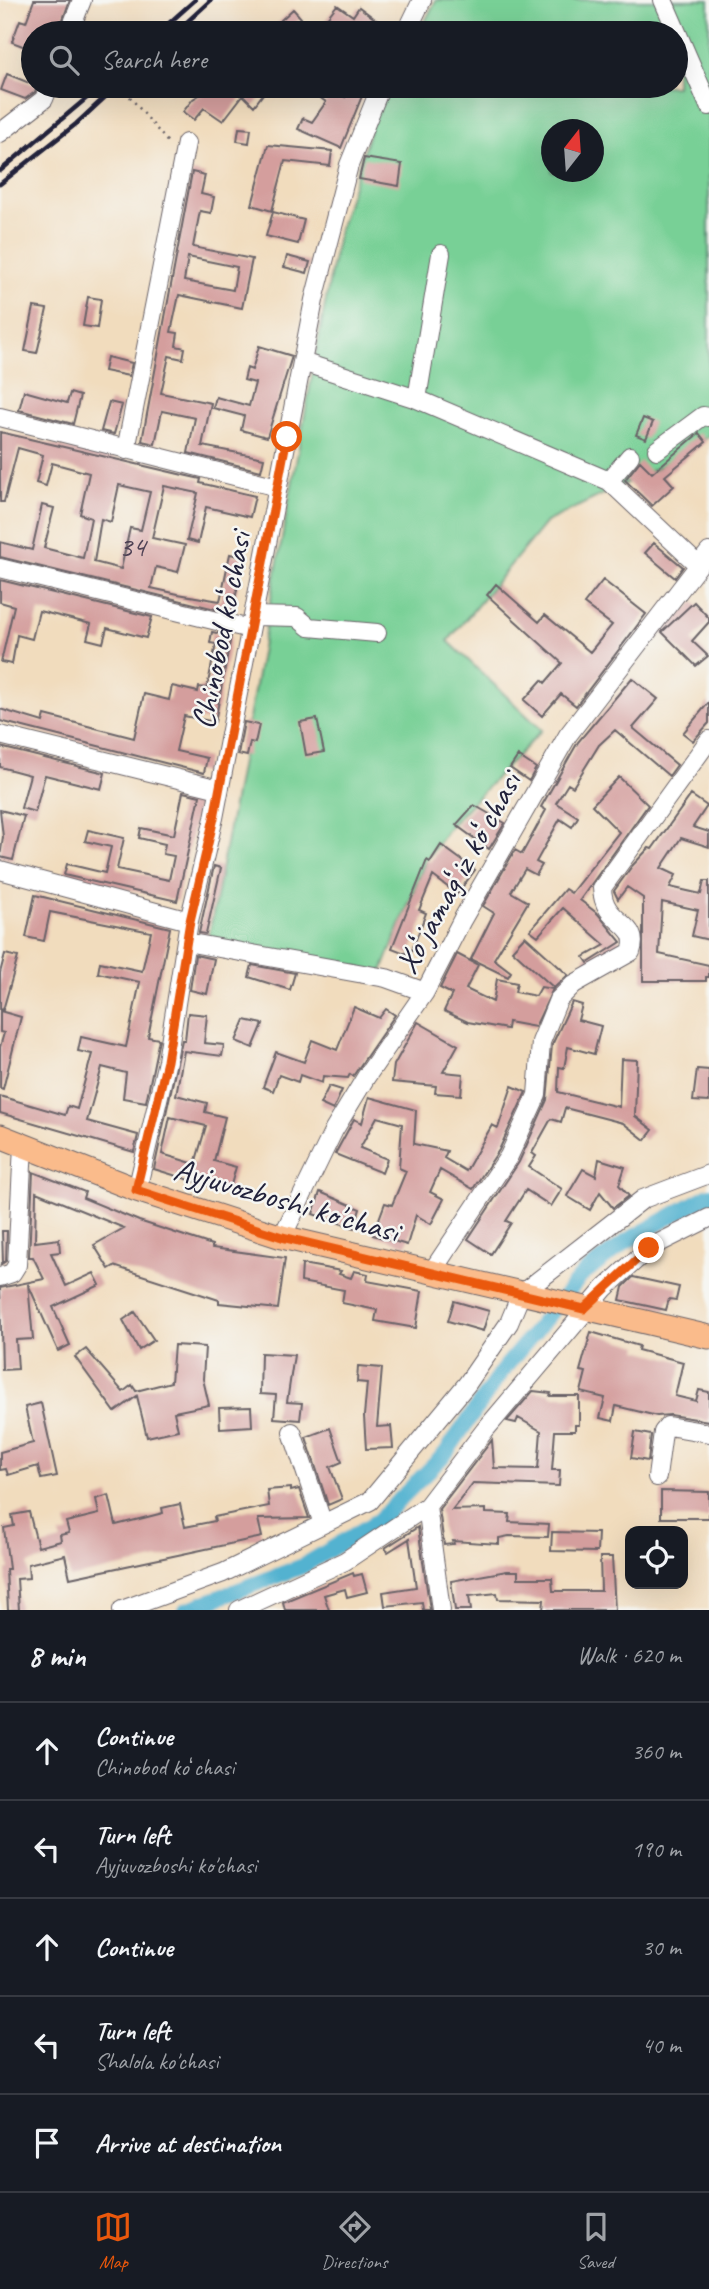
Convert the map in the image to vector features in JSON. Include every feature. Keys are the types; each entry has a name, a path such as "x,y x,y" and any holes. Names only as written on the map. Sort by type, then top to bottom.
{"main road":[{"name":"Ayjuvozboshi ko'chasi","path":"0,1136 136,1190 282,1237 709,1337"}],"street":[{"path":"74,21 82,0"},
{"path":"412,21 422,0"},
{"path":"663,0 672,21"},
{"path":"688,58 709,106"},
{"path":"0,133 40,98"},
{"name":"Chinobod koʻchasi","path":"136,1190 167,1061 190,921 219,789 314,300 349,165 376,98"},
{"path":"126,450 186,146"},
{"path":"417,399 441,254"},
{"path":"302,362 417,399 610,481 703,558"},
{"path":"657,450 703,416 709,417"},
{"path":"0,417 278,487"},
{"path":"610,481 630,456"},
{"name":"Xoʻjamagʻiz koʻchasi","path":"282,1237 334,1130 366,1077 425,992 462,920 568,735 703,558"},
{"path":"0,568 251,622 297,617 309,627 377,633"},
{"path":"0,735 219,789"},
{"path":"431,1273 509,1156 537,1095 541,1042 558,1000 574,984 631,952 635,942 632,932 605,910 602,888 709,740"},
{"path":"0,870 190,921"},
{"path":"186,942 386,978 425,992"},
{"path":"0,1277 12,1273 17,1265 23,1145"},
{"path":"122,1610 223,1573 370,1501 467,1384 509,1323 521,1294 643,1199 709,1174"},
{"path":"239,1610 271,1603 345,1561 427,1507 584,1309 649,1248 709,1218"},
{"path":"657,1477 663,1432 668,1426 709,1433"},
{"path":"292,1432 323,1524"},
{"path":"427,1507 441,1610"}],"path":[{"path":"131,98 170,145 186,146"}],"green space":[{"path":"436,0 709,0 709,436 655,469 546,522 448,641 542,730 451,825 425,862 381,974 207,947 338,234 374,117 384,98 688,98 688,21 425,21"}],"building":[{"path":"34,0 70,0 62,21 26,21"},
{"path":"337,5 353,16 359,7 378,21 325,21"},
{"path":"293,9 301,18 298,21 280,21"},
{"path":"20,20 23,21 21,45 12,42"},
{"path":"7,74 21,80 21,98 1,90"},
{"path":"241,98 223,121 204,108 194,120 183,112 193,99"},
{"path":"246,98 260,98 254,106"},
{"path":"320,98 361,98 341,148 298,129 303,118 312,122 326,102"},
{"path":"239,128 251,129 249,143 237,141"},
{"path":"268,145 332,151 330,166 285,161 272,211 252,205"},
{"path":"364,158 402,164 399,186 359,179"},
{"path":"192,172 205,175 201,194 214,197 211,213 200,211 193,247 252,259 242,308 179,295 171,332 178,333 176,346 185,348 183,359 169,356 161,393 211,403 202,446 264,458 261,471 188,453 195,418 162,411 155,444 142,441","holes":["188,257 237,267 233,290 184,281"]},
{"path":"273,212 304,220 298,244 266,236"},
{"path":"287,256 310,262 307,273 284,267"},
{"path":"88,297 101,299 97,328 83,326"},
{"path":"34,307 47,309 37,353 25,351"},
{"path":"259,346 292,356 267,437 241,430 244,416 213,408 216,397 249,406 255,383 244,380 247,368 252,370"},
{"path":"107,357 132,363 129,376 104,371"},
{"path":"24,391 67,403 70,393 80,396 73,424 19,410"},
{"path":"109,402 122,405 114,434 101,431"},
{"path":"643,418 653,422 646,439 636,435"},
{"path":"0,432 201,479 200,483 255,496 250,517 206,507 198,543 187,540 198,493 164,486 152,538 185,545 178,572 156,567 151,588 178,594 220,601 230,554 244,557 232,613 0,557 0,542 32,550 42,505 54,508 44,548 83,558 91,518 80,514 89,473 52,463 46,486 36,483 43,455 18,448 4,502 0,502","holes":["119,485 150,492 141,530 130,528 121,569 94,562 101,519 111,522"]},
{"path":"699,433 706,442 665,476 674,486 652,506 625,480 640,461 652,473"},
{"path":"654,543 683,567 675,578 645,553"},
{"path":"0,580 152,617 146,638 107,628 103,643 87,639 91,624 39,611 32,639 17,635 12,664 1,662 14,606 0,602"},
{"path":"603,580 646,614 576,706 561,694 542,716 524,700 542,680 545,683 562,663 487,595 496,584 539,622 545,615 590,652 612,625 584,604"},
{"path":"694,602 709,618 709,622 692,641 708,656 696,666 662,632"},
{"path":"212,632 231,636 215,722 184,716 176,751 207,758 204,773 0,721 0,709 43,722 45,715 134,738 144,694 169,700 172,686 198,692 199,687 207,688 216,644 210,643"},
{"path":"632,678 658,699 633,728 677,765 669,776 615,730 599,745 573,787 568,784 556,803 578,817 572,827 560,819 536,862 542,865 536,875 525,869 511,892 528,902 494,959 511,972 508,977 471,959 494,913 483,906 515,850 522,854 546,810 541,807 578,742"},
{"path":"709,702 709,723 693,741 683,733"},
{"path":"317,719 324,752 306,755 300,722"},
{"path":"244,722 259,725 255,743 250,742 247,756 238,754"},
{"path":"0,747 105,773 101,789 45,775 35,812 21,808 30,775 0,767"},
{"path":"518,756 536,768 529,781 510,768"},
{"path":"619,777 648,805 580,900 598,914 621,942 588,963 584,957 605,945 563,908 538,936 530,930 565,889 571,893 619,832 592,805"},
{"path":"183,792 200,796 177,901 64,875 67,864 105,873 111,847 85,841 88,830 124,838 117,869 169,880 174,856 163,854 165,844 139,838 141,828 174,835"},
{"path":"691,795 707,806 693,827 709,832 709,847 681,838 661,868 676,875 670,887 701,894 704,881 709,881 709,940 692,936 698,910 662,902 659,954 709,965 709,977 706,977 706,981 643,981 643,898 627,887 618,899 614,891 632,866 649,848 652,849"},
{"path":"474,805 505,823 489,849 456,825"},
{"path":"0,810 24,816 13,860 0,857 3,837"},
{"path":"441,845 475,870 457,894 433,876 419,910 426,913 410,955 392,948 427,860 430,862"},
{"path":"214,866 221,868 206,934 199,933"},
{"path":"35,895 170,928 148,1037 159,1039 146,1102 123,1098 126,1073 102,1067 87,1121 138,1135 134,1152 0,1113 0,1096 65,1115 68,1106 77,1109 92,1054 78,1051 81,1037 126,1047 140,982 98,973 100,962 142,971 151,932 50,912 44,941 26,937"},
{"path":"525,936 568,975 554,988 512,950"},
{"path":"5,954 18,957 3,1010 0,1009 0,973"},
{"path":"457,954 478,965 466,989 493,1002 497,979 517,983 515,992 536,996 541,987 553,989 535,1027 508,1022 507,1029 468,1022 444,1011 452,994 440,988"},
{"path":"195,955 214,959 207,994 190,990"},
{"path":"252,965 295,973 290,990 249,977"},
{"path":"572,1002 582,1005 578,1020 601,1026 594,1054 568,1047 564,1068 559,1067 558,1092 619,1107 621,1059 637,1060 635,1116 653,1130 645,1140 623,1123 565,1108 561,1122 551,1119 532,1153 536,1156 529,1167 562,1189 551,1206 526,1190 506,1221 511,1223 491,1254 468,1239 519,1162 547,1100 552,1045"},
{"path":"354,1007 379,1018 386,1009 395,1015 353,1076 323,1076 322,1083 300,1075 298,1082 279,1075 273,1091 263,1087 276,1052 304,1062 312,1040 337,1050"},
{"path":"0,1011 21,1017 3,1089 0,1088 0,1047 4,1033 0,1032"},
{"path":"188,1013 207,1015 204,1043 224,1045 222,1056 184,1051 176,1095 207,1103 205,1112 225,1117 214,1161 236,1167 229,1192 154,1169 182,1040 185,1040","holes":["170,1117 206,1126 195,1164 162,1154"]},
{"path":"245,1020 263,1024 253,1048 236,1041"},
{"path":"418,1022 458,1045 443,1072 463,1074 461,1095 435,1093 436,1086 392,1082 394,1065"},
{"path":"697,1069 709,1070 709,1102 693,1101"},
{"path":"329,1086 342,1090 333,1110 320,1104"},
{"path":"512,1086 526,1092 499,1150 473,1189 440,1170 430,1192 444,1199 431,1224 416,1215 407,1245 373,1235 385,1203 392,1205 406,1171 399,1168 402,1124 377,1117 360,1148 387,1159 382,1173 335,1154 354,1119 362,1123 369,1097 416,1110 414,1144 447,1151 444,1158 466,1171 492,1125 498,1128"},
{"path":"599,1159 625,1167 619,1185 629,1196 613,1208 600,1192 590,1210 567,1196 583,1169 596,1176"},
{"path":"33,1172 85,1192 83,1198 139,1221 212,1245 212,1248 285,1258 278,1309 219,1303 219,1300 114,1266 109,1269 94,1245 124,1228 36,1192 35,1242 59,1239 60,1252 51,1253 66,1286 94,1273 100,1285 53,1307 70,1345 58,1351 28,1284 33,1339 16,1340 18,1369 2,1370 0,1288 44,1279 33,1257 29,1257"},
{"path":"320,1192 360,1209 354,1228 313,1214"},
{"path":"2,1231 7,1231 6,1261 0,1265 3,1262"},
{"path":"302,1264 341,1271 339,1274 351,1278 354,1271 368,1274 367,1281 422,1291 416,1328 375,1321 377,1310 342,1303 344,1290 301,1282"},
{"path":"633,1277 679,1287 676,1300 669,1299 666,1310 620,1300 623,1287"},
{"path":"454,1301 489,1311 483,1331 448,1321"},
{"path":"135,1312 154,1340 139,1350 123,1320"},
{"path":"591,1332 639,1346 638,1350 683,1362 675,1396 696,1401 699,1390 709,1392 709,1421 670,1415 657,1416 616,1406 613,1421 600,1418 605,1398 581,1392 586,1372 580,1371"},
{"path":"174,1345 205,1347 203,1379 209,1405 174,1412 178,1430 147,1437 137,1396 115,1412 75,1357 86,1349 123,1392 132,1385 136,1391 171,1382"},
{"path":"261,1353 294,1355 287,1402 302,1403 300,1420 274,1418 276,1395 260,1394"},
{"path":"358,1366 382,1368 377,1427 391,1426 393,1448 366,1449 364,1416 367,1383 357,1382"},
{"path":"533,1391 551,1393 550,1396 579,1396 579,1425 575,1425 575,1431 555,1431 552,1470 560,1470 559,1486 473,1483 452,1510 486,1509 486,1513 510,1514 509,1522 549,1524 548,1537 509,1536 499,1538 499,1544 453,1541 454,1544 444,1545 439,1509 492,1440 494,1468 538,1469 541,1431 518,1418 516,1423 507,1421"},
{"path":"41,1403 57,1476 41,1479 38,1466 8,1475 6,1469 0,1470 0,1452 33,1443 25,1407"},
{"path":"251,1407 252,1426 220,1428 219,1408"},
{"path":"330,1428 342,1462 330,1467 342,1499 328,1505 306,1437"},
{"path":"635,1432 651,1435 648,1461 631,1458"},
{"path":"291,1488 291,1491 299,1489 309,1518 258,1519 262,1537 70,1578 65,1555 28,1564 29,1578 17,1579 19,1610 8,1610 6,1569 9,1569 4,1528 14,1526 12,1515 29,1512 38,1547 61,1541 60,1535 69,1533 66,1522 99,1514 96,1499 109,1495 116,1525 163,1513 162,1508 180,1504 185,1527 215,1521 214,1517 269,1506 267,1490"},
{"path":"661,1491 709,1492 709,1518 661,1518"},
{"path":"418,1527 430,1610 423,1610 422,1602 385,1606 383,1592 416,1587 409,1539 388,1552 385,1548"},
{"path":"552,1532 598,1533 597,1552 551,1551"},
{"path":"600,1557 612,1557 615,1610 543,1610 544,1600 498,1599 497,1593 469,1596 471,1610 455,1610 451,1581 507,1571 518,1571 518,1578 552,1578 553,1591 601,1591"},
{"path":"353,1573 354,1576 362,1574 367,1592 347,1597 345,1589 324,1595 329,1610 285,1610 283,1602"}],"waterway":[{"path":"186,1610 303,1566 379,1520 445,1454 502,1371 582,1275 627,1241 709,1195"}],"railway":[{"path":"171,21 195,0"},
{"path":"188,21 211,0"},
{"path":"0,171 87,98"},
{"path":"0,184 76,124 104,98"}],"route":[{"path":"287,437 214,818 190,921 167,1061 136,1190 282,1237 584,1309 649,1248"}]}
